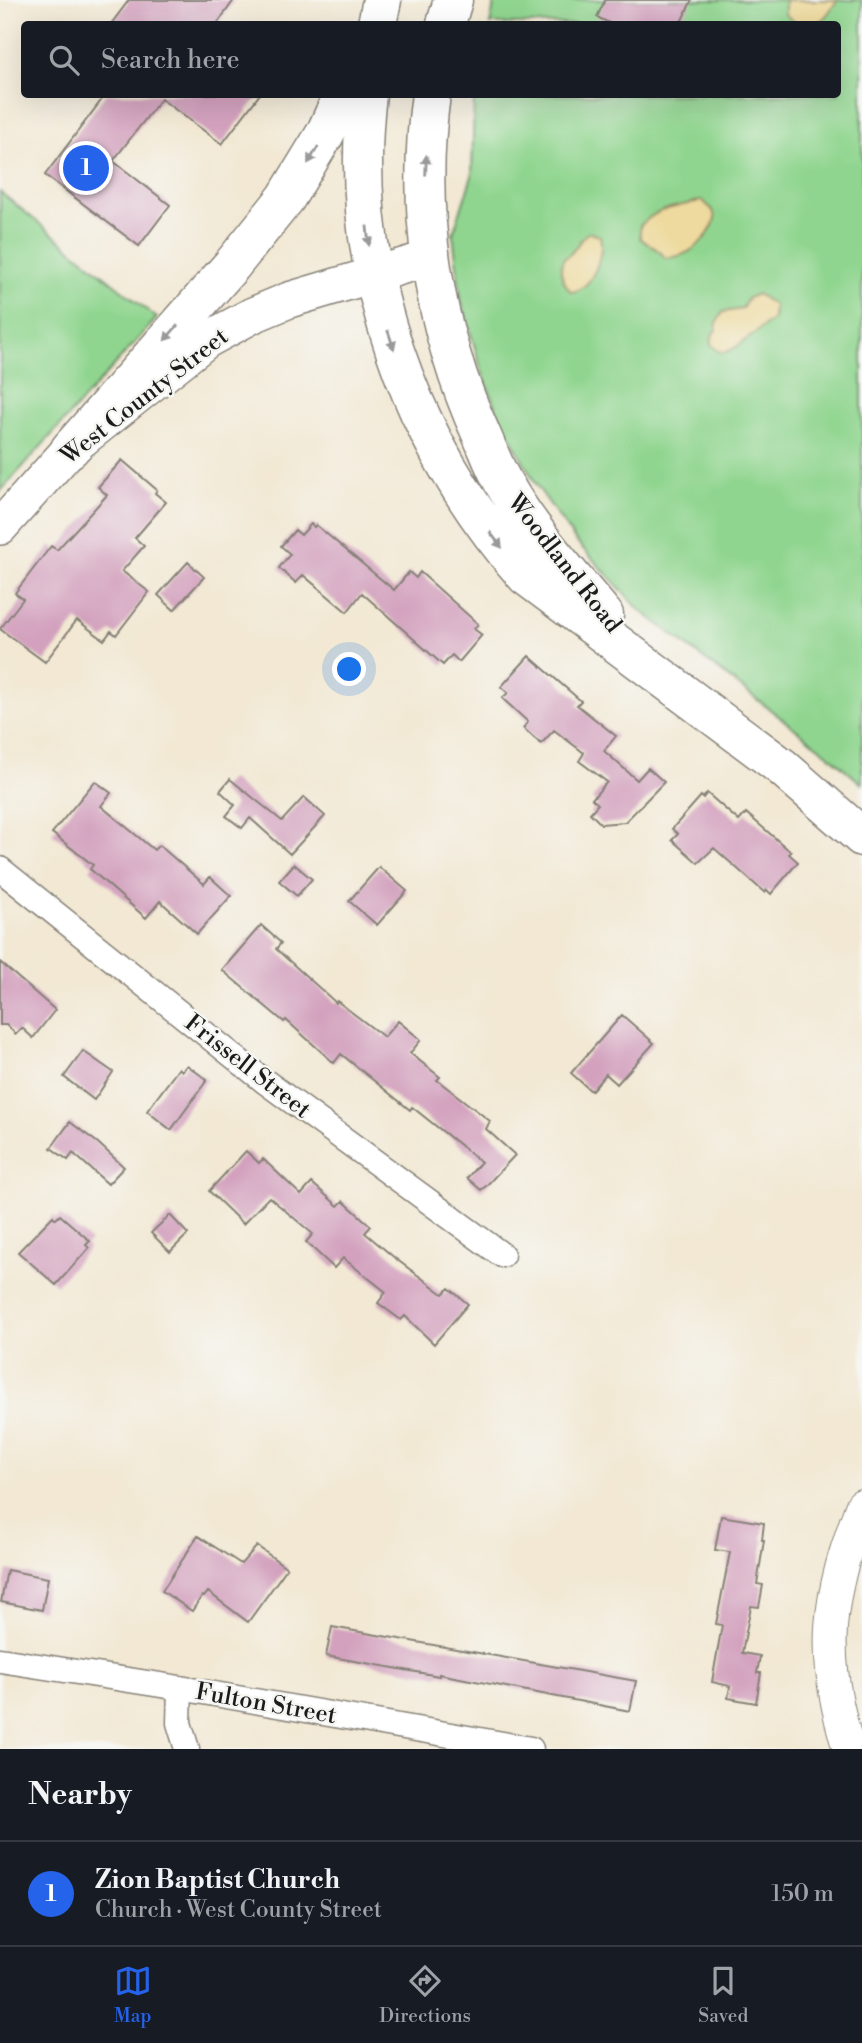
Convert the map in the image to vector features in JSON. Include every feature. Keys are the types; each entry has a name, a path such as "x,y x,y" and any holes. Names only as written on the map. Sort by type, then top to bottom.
{"main road":[{"path":"378,21 382,0"},
{"path":"447,21 453,0"},
{"path":"70,449 232,265 286,198 325,134 341,98"},
{"name":"Woodland Road","path":"367,98 364,184 373,274 387,329 419,414 449,471 495,540 526,576 782,767 862,836"},
{"name":"Woodland Road","path":"430,98 426,133 425,182 430,258 438,306 453,365 503,483 552,553 646,664"},
{"name":"West County Street","path":"0,527 70,449 207,340 253,315 289,300 430,258"}],"street":[{"name":"Frissell Street","path":"0,869 263,1080 502,1255"},
{"path":"849,1749 840,1721 833,1682 830,1625 837,1579 862,1505"},
{"name":"Fulton Street","path":"0,1660 180,1688 520,1748"},
{"path":"180,1688 179,1723 187,1749"}],"green space":[{"path":"495,0 862,0 862,784 828,754 639,609 575,540 537,486 501,420 481,369 461,299 453,234 472,176 474,98 841,98 841,21 491,21"},
{"path":"0,192 157,318 0,492"}],"sand":[{"path":"785,0 838,0 820,21 793,21 785,14"},
{"path":"702,200 714,213 715,218 708,234 690,251 665,258 640,238 640,226 647,219 669,208"},
{"path":"589,232 600,236 599,262 585,285 571,292 562,277 563,259"},
{"path":"757,294 774,305 773,319 730,351 717,350 711,344 717,322 723,312 742,309 748,298"}],"building":[{"path":"129,0 234,0 219,21 113,21"},
{"path":"605,0 692,0 682,21 605,21 597,17"},
{"path":"103,98 257,98 222,144 161,99 113,161 170,205 139,246 45,175"},
{"path":"122,460 157,490 155,493 166,502 135,538 144,546 122,571 149,592 116,635 111,631 104,640 77,620 45,662 0,629 23,599 15,593 51,546 57,550 107,495 98,487"},
{"path":"311,524 314,527 316,525 394,590 409,572 416,578 420,572 478,624 474,629 482,635 459,662 452,655 443,665 362,593 347,612 303,575 296,583 279,568 290,554 281,546 295,530 301,535"},
{"path":"188,562 204,577 174,610 158,595"},
{"path":"529,656 581,701 577,705 616,736 604,751 637,780 648,768 664,782 625,822 601,824 590,813 598,804 592,799 607,782 579,761 584,753 554,730 541,744 523,728 528,722 502,698 508,693 501,687"},
{"path":"230,779 282,821 304,797 325,816 290,854 250,818 242,828 226,816 235,805 220,791"},
{"path":"95,781 111,793 101,806 154,850 159,845 204,884 210,877 231,896 197,934 160,901 146,918 90,869 93,865 52,833"},
{"path":"707,793 739,821 746,813 791,852 789,854 798,862 771,894 767,890 765,893 714,848 698,863 672,840 678,834 672,829 701,796 703,798"},
{"path":"294,864 312,879 297,896 279,881"},
{"path":"379,867 407,891 377,925 349,901"},
{"path":"261,925 281,943 276,949 336,1003 337,1001 384,1037 398,1021 421,1040 410,1053 440,1077 437,1080 490,1121 486,1129 515,1155 486,1186 481,1190 467,1178 481,1162 412,1107 410,1110 341,1054 334,1063 286,1020 284,1022 222,970"},
{"path":"0,962 55,1010 33,1038 22,1028 16,1034 6,1025 0,1025"},
{"path":"622,1015 654,1043 617,1084 606,1074 591,1091 571,1073"},
{"path":"83,1051 113,1072 94,1100 64,1077"},
{"path":"187,1065 207,1080 171,1130 147,1111 179,1068 182,1071"},
{"path":"70,1122 124,1167 108,1184 73,1153 68,1160 51,1148"},
{"path":"246,1151 259,1163 263,1159 301,1195 312,1183 338,1206 343,1201 371,1226 365,1233 396,1259 443,1294 449,1288 468,1304 434,1344 405,1316 401,1320 378,1303 386,1292 343,1258 334,1268 306,1242 313,1234 269,1197 243,1224 209,1191"},
{"path":"60,1215 90,1241 86,1245 89,1248 56,1285 18,1252 53,1216 56,1219"},
{"path":"170,1215 188,1234 170,1252 151,1233"},
{"path":"721,1516 764,1523 757,1584 763,1585 759,1607 751,1606 742,1653 760,1656 757,1673 761,1673 756,1703 728,1698 730,1686 712,1682 722,1625 716,1624 730,1552 715,1550"},
{"path":"198,1536 241,1564 257,1546 287,1568 248,1622 208,1592 192,1611 162,1591"},
{"path":"7,1570 48,1578 42,1610 1,1602"},
{"path":"332,1627 636,1681 630,1711 439,1674 326,1656"}],"place":[{"name":"Zion Baptist Church","path":"86,168"}]}
